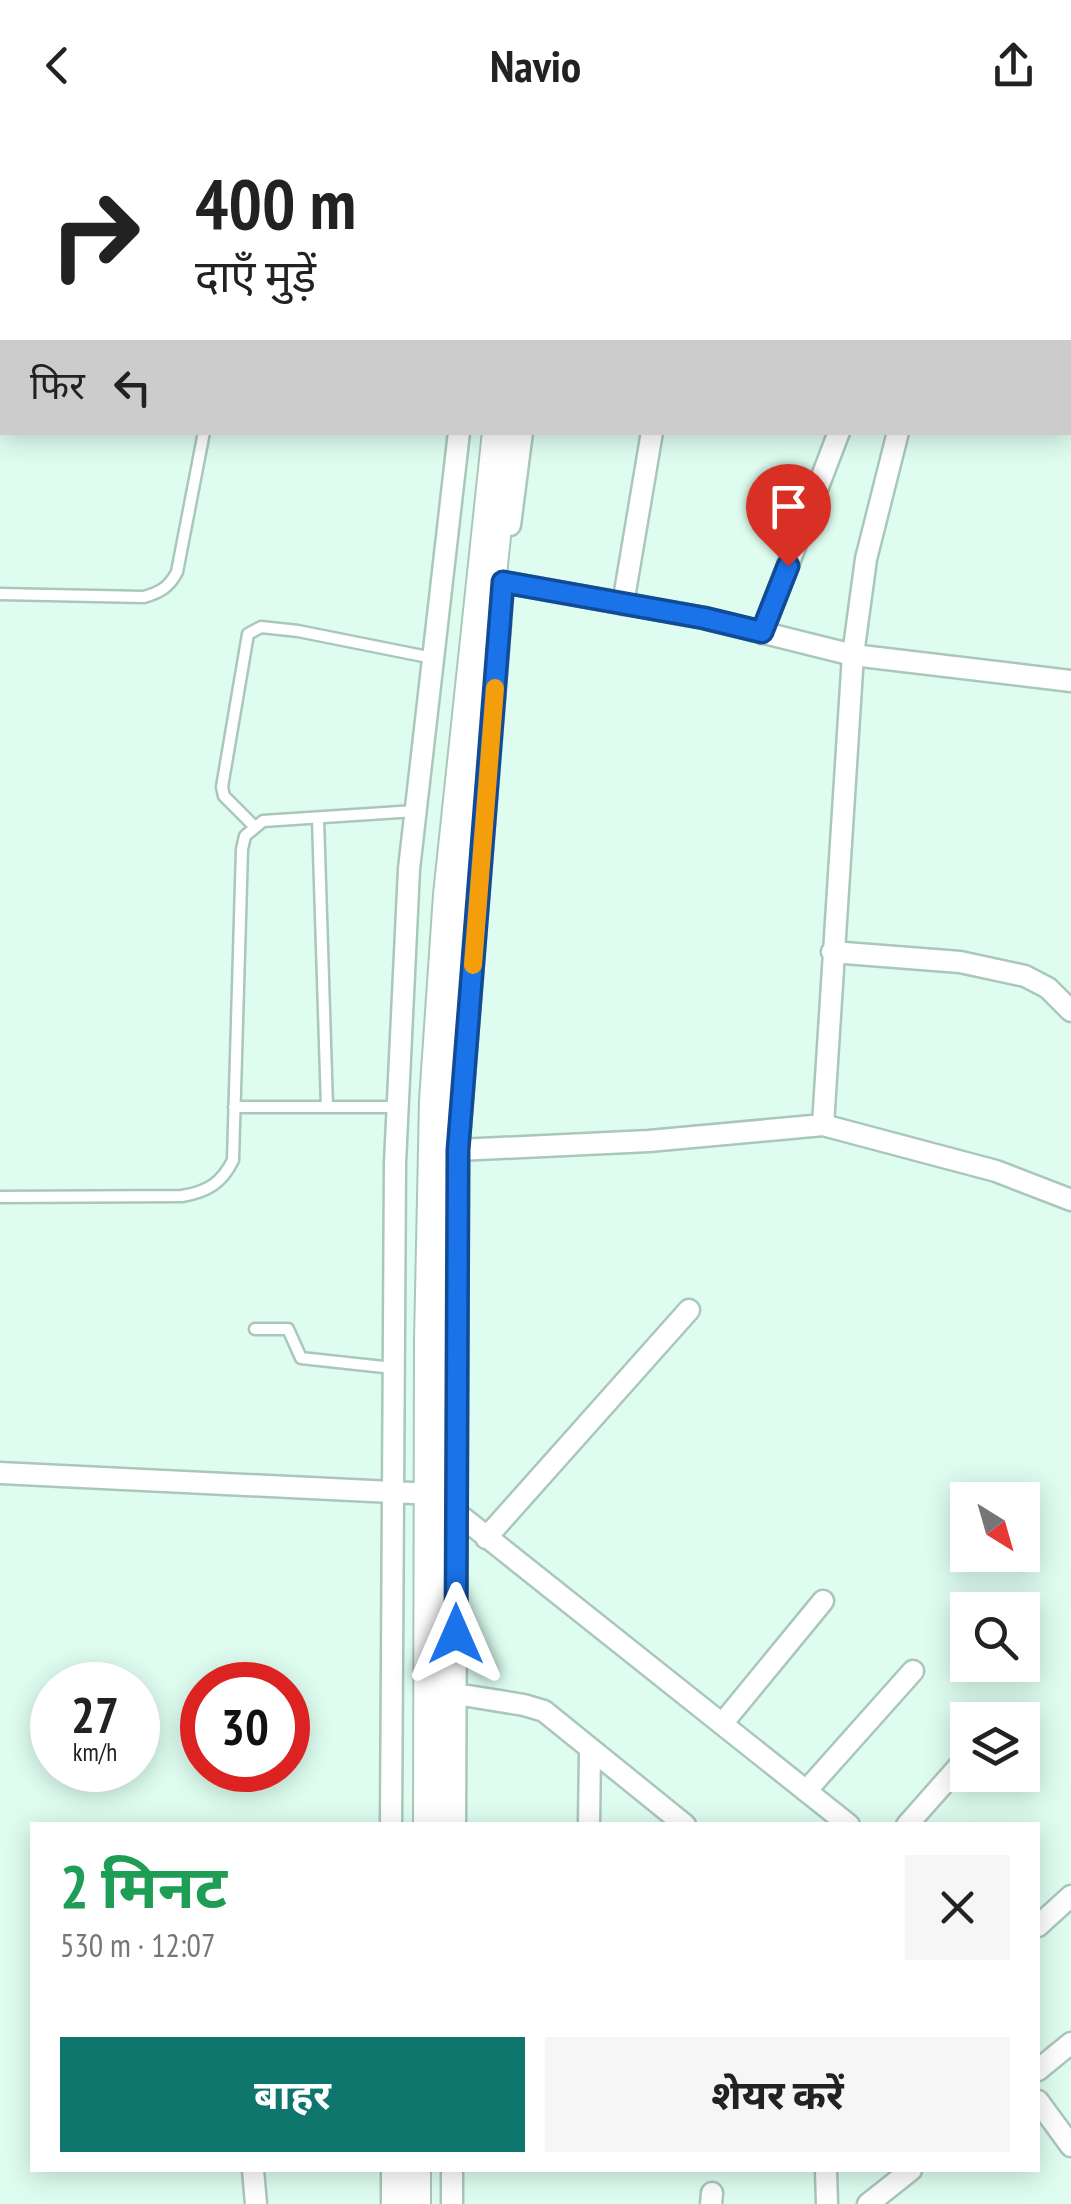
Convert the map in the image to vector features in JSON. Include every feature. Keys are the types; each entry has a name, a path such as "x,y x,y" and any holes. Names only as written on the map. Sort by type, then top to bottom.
{"highway":[{"path":"433,1822 417,1099 434,865 479,435"},
{"path":"410,1822 439,1102 453,895 502,435"},
{"path":"411,2172 411,2204"},
{"path":"432,2172 432,2204"}],"street":[{"path":"454,1822 456,1694 423,1498 393,1368 398,1107 409,868 459,435"},
{"path":"391,1822 458,1150 503,582 522,435"},
{"path":"623,604 651,435"},
{"path":"762,632 838,435"},
{"path":"823,1125 853,655 866,559 897,435"},
{"path":"503,582 762,632 853,655 1071,681"},
{"path":"832,952 960,962 1026,976 1048,988 1071,1011"},
{"path":"458,1150 648,1141 823,1125 996,1171 1071,1200"},
{"path":"486,1538 689,1310"},
{"path":"0,1473 423,1498 486,1538 846,1822"},
{"path":"722,1724 823,1601"},
{"path":"806,1791 913,1671"},
{"path":"456,1694 544,1712 681,1822"},
{"path":"589,1822 590,1750"},
{"path":"910,1822 950,1776"},
{"path":"1040,1924 1071,1896"},
{"path":"1040,2068 1071,2043"},
{"path":"1040,2103 1071,2146"},
{"path":"253,2172 256,2204"},
{"path":"392,2172 392,2204"},
{"path":"452,2172 452,2204"},
{"path":"826,2172 827,2204"},
{"path":"868,2204 908,2172"}],"lane":[{"path":"0,594 144,598 162,591 177,572 203,435"},
{"path":"254,826 224,796 222,787 248,634 261,627 298,631 434,658"},
{"path":"0,1197 182,1196 202,1193 228,1172 233,1160 245,836 263,821 416,811"},
{"path":"318,819 328,1107"},
{"path":"234,1108 398,1107"},
{"path":"255,1329 288,1329 301,1358 393,1368"}],"slow traffic":[{"path":"473,965 495,688"}],"route":[{"path":"456,1634 458,1150 503,582 762,632 788,566"}]}
